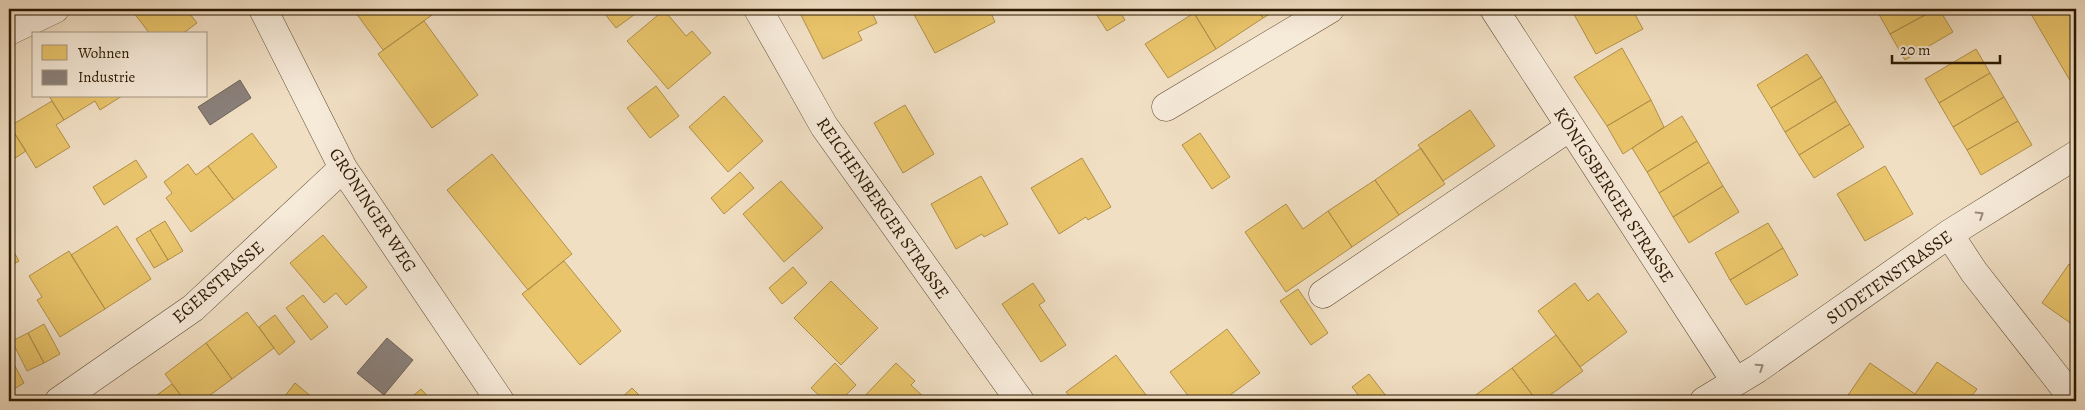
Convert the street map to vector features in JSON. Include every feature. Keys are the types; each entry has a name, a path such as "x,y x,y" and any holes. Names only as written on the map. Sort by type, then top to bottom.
{"street":[{"path":"9,31 55,9"},
{"name":"GRÖNINGER WEG","path":"264,9 343,168 500,401"},
{"name":"REICHENBERGER STRASSE","path":"758,9 824,126 1020,401"},
{"path":"1166,107 1330,9"},
{"name":"KÖNIGSBERGER STRASSE","path":"1494,9 1735,381"},
{"path":"1323,294 1570,127"},
{"name":"SUDETENSTRASSE","path":"1704,401 1757,369 1949,234 2076,155"},
{"name":"EGERSTRASSE","path":"59,401 193,308 343,168"},
{"path":"1949,234 1966,260 2075,401"}],"building: Wohnen":[{"path":"131,9 186,9 197,23 185,32 148,32"},
{"path":"353,9 427,9 432,15 383,50"},
{"path":"601,9 642,9 616,28"},
{"path":"810,9 870,9 877,23 858,32 862,40 823,59 800,13"},
{"path":"911,9 989,9 995,22 935,53"},
{"path":"1093,9 1118,9 1125,20 1107,31"},
{"path":"1201,9 1257,9 1263,18 1216,49 1194,13"},
{"path":"1257,9 1279,9 1263,18"},
{"path":"1571,9 1632,9 1643,29 1596,54"},
{"path":"1876,9 1936,9 1890,34"},
{"path":"1939,9 1953,32 1905,60 1890,34"},
{"path":"2028,9 2076,9 2075,89"},
{"path":"664,10 686,36 692,31 711,53 668,89 627,41"},
{"path":"1194,13 1216,49 1168,78 1145,44"},
{"path":"424,21 478,95 432,128 378,54"},
{"path":"1622,48 1651,100 1607,126 1574,77"},
{"path":"1976,49 1990,73 1939,103 1925,79"},
{"path":"1807,54 1822,77 1771,108 1757,85"},
{"path":"1990,73 2004,97 1953,127 1939,103"},
{"path":"1822,77 1836,101 1785,132 1771,108"},
{"path":"656,86 679,116 650,138 627,108"},
{"path":"724,96 763,141 728,172 689,127"},
{"path":"2004,97 2018,121 1967,150 1953,127"},
{"path":"50,98 119,98 100,110 95,101 64,120"},
{"path":"1651,100 1664,127 1623,154 1607,126"},
{"path":"52,101 64,120 56,125 70,147 36,168 10,126"},
{"path":"1836,101 1850,124 1799,155 1785,132"},
{"path":"905,105 934,154 903,173 874,123"},
{"path":"1470,110 1495,146 1443,181 1418,145"},
{"path":"1682,116 1697,141 1647,172 1632,148"},
{"path":"2018,121 2032,145 1981,175 1967,150"},
{"path":"1850,124 1864,147 1814,178 1799,155"},
{"path":"9,127 26,151 9,162"},
{"path":"252,133 277,167 234,200 208,166"},
{"path":"1200,133 1230,177 1212,189 1182,145"},
{"path":"1697,141 1709,162 1659,193 1647,172"},
{"path":"1421,148 1445,184 1399,215 1375,180"},
{"path":"492,154 572,254 528,290 447,190"},
{"path":"1082,158 1111,207 1088,220 1086,217 1059,234 1031,188"},
{"path":"136,160 147,177 104,205 93,187"},
{"path":"1709,162 1723,186 1673,217 1659,193"},
{"path":"188,164 196,175 208,166 234,200 191,232 166,198 172,193 164,182"},
{"path":"1885,166 1913,214 1865,241 1837,194"},
{"path":"740,172 754,188 724,214 711,198"},
{"path":"981,176 1008,224 984,237 982,234 956,249 931,204"},
{"path":"1375,180 1399,215 1352,247 1328,211"},
{"path":"781,181 823,228 784,262 743,214"},
{"path":"1723,186 1739,212 1689,243 1673,217"},
{"path":"1286,204 1303,229 1328,211 1352,247 1286,292 1245,232"},
{"path":"165,221 183,251 168,260 150,230"},
{"path":"1768,223 1783,248 1730,280 1715,253"},
{"path":"117,226 151,279 105,309 71,255"},
{"path":"150,230 168,260 154,268 136,239"},
{"path":"323,235 367,287 346,305 336,293 324,303 290,263"},
{"path":"9,243 19,261 9,267"},
{"path":"1783,248 1798,275 1746,305 1730,280"},
{"path":"69,251 105,309 60,337 37,300 42,297 29,276"},
{"path":"564,261 621,331 580,365 522,294"},
{"path":"2069,264 2076,269 2076,327 2042,303"},
{"path":"793,267 807,283 782,304 769,288"},
{"path":"831,281 878,328 841,365 794,318"},
{"path":"1033,283 1045,301 1039,305 1066,345 1041,362 1002,304"},
{"path":"1575,283 1588,301 1598,293 1627,332 1580,367 1538,311"},
{"path":"1298,289 1328,333 1311,345 1280,301"},
{"path":"303,295 328,327 311,340 286,308"},
{"path":"247,312 274,348 232,379 206,343"},
{"path":"275,315 295,342 279,355 259,327"},
{"path":"44,324 60,354 44,363 28,333"},
{"path":"1227,329 1260,373 1222,401 1192,401 1170,372"},
{"path":"28,333 44,363 27,371 12,341"},
{"path":"1556,335 1583,371 1542,401 1537,401 1512,368"},
{"path":"206,343 232,379 202,401 185,401 165,374"},
{"path":"9,355 24,383 9,392"},
{"path":"1116,355 1149,399 1146,401 1074,401 1066,392"},
{"path":"1937,362 1977,389 1968,401 1844,401 1870,363 1915,394"},
{"path":"835,363 856,385 840,401 825,401 811,388"},
{"path":"896,363 915,381 911,385 928,401 860,401"},
{"path":"1512,368 1537,401 1469,400"},
{"path":"1369,374 1390,401 1363,401 1352,387"},
{"path":"295,383 313,398 311,401 281,401"},
{"path":"172,384 185,401 149,401"},
{"path":"632,388 645,401 618,401"},
{"path":"421,389 432,401 407,401"}],"building: Industrie":[{"path":"240,80 251,98 210,125 198,107"},
{"path":"387,338 413,360 384,395 357,373"}]}
